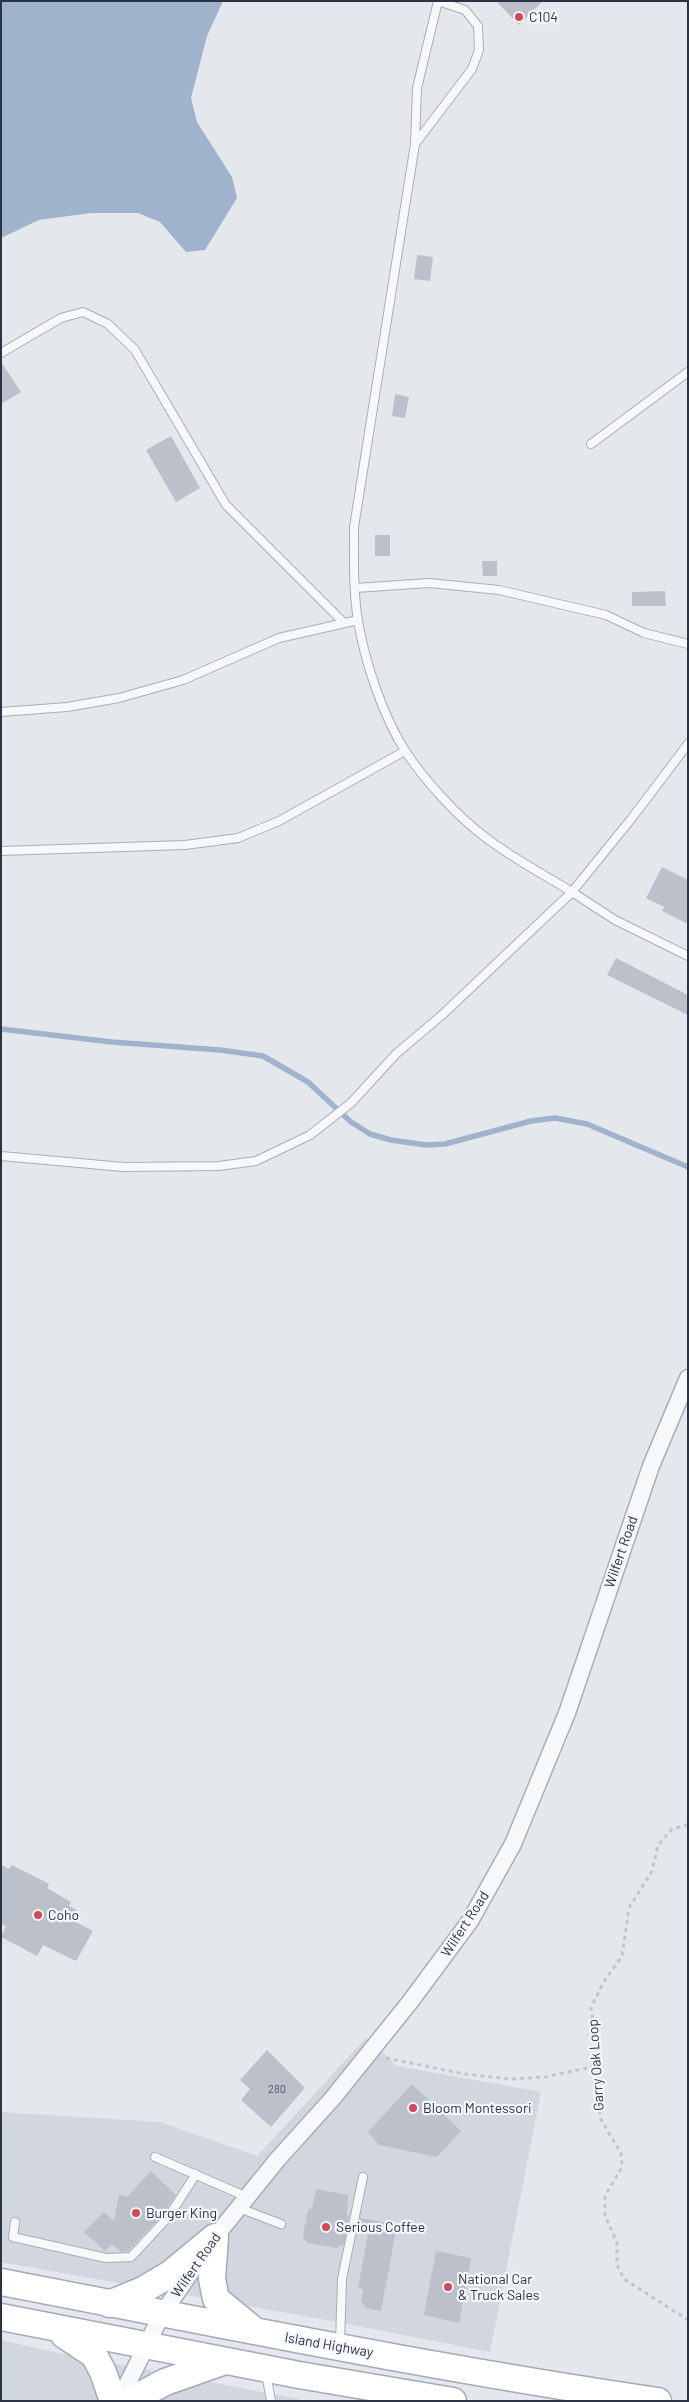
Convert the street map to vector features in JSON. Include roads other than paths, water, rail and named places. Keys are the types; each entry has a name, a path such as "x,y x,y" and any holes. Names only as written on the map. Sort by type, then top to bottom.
{"main road":[{"path":"109,2304 144,2290 170,2274 215,2237"},
{"path":"215,2237 212,2278 216,2298 256,2332"},
{"name":"Island Highway","path":"1,2282 256,2332 481,2373 658,2401"},
{"path":"1,2317 226,2361 453,2401"},
{"path":"53,2328 94,2355 103,2372 113,2401"},
{"path":"130,2401 165,2382 226,2361"}],"street":[{"name":"Wilfert Road","path":"119,2401 162,2314 215,2237 410,2002 470,1920 513,1844 567,1713 651,1466 688,1378"}],"lane":[{"path":"415,144 472,69 480,50 478,26 465,10 438,1 417,88 415,144 354,527 355,588 358,620 368,664 382,704 405,751 444,799 485,837 615,920 688,956"},
{"path":"1,353 61,318 83,312 108,324 134,350 226,505 344,623"},
{"path":"590,444 688,372"},
{"path":"355,588 429,583 499,590 606,615 644,633 688,644"},
{"path":"1,712 67,707 119,698 183,680 279,638 358,620"},
{"path":"1,1156 124,1167 219,1166 256,1161 310,1135 350,1103 396,1054 442,1016 572,892 632,818 688,744"},
{"path":"1,851 185,845 238,838 279,821 405,751"},
{"path":"155,2157 196,2174 281,2224"},
{"path":"15,2222 13,2237 106,2258 131,2257 169,2216 196,2174"},
{"path":"340,2347 342,2279 363,2177"},
{"path":"265,2368 271,2401"}],"water":[{"path":"1,1 223,1 207,36 191,98 197,122 232,177 237,198 205,250 186,252 160,222 138,213 91,213 39,220 1,238"}],"waterway":[{"path":"1,1029 112,1042 220,1050 263,1056 308,1082 351,1122 370,1134 391,1140 426,1145 445,1144 531,1121 555,1118 587,1124 688,1167"}],"place":[{"name":"C104","path":"519,17"},
{"name":"Coho","path":"38,1915"},
{"name":"Bloom Montessori","path":"413,2108"},
{"name":"Burger King","path":"136,2213"},
{"name":"Serious Coffee","path":"326,2227"},
{"name":"National Car & Truck Sales","path":"448,2287"}]}
